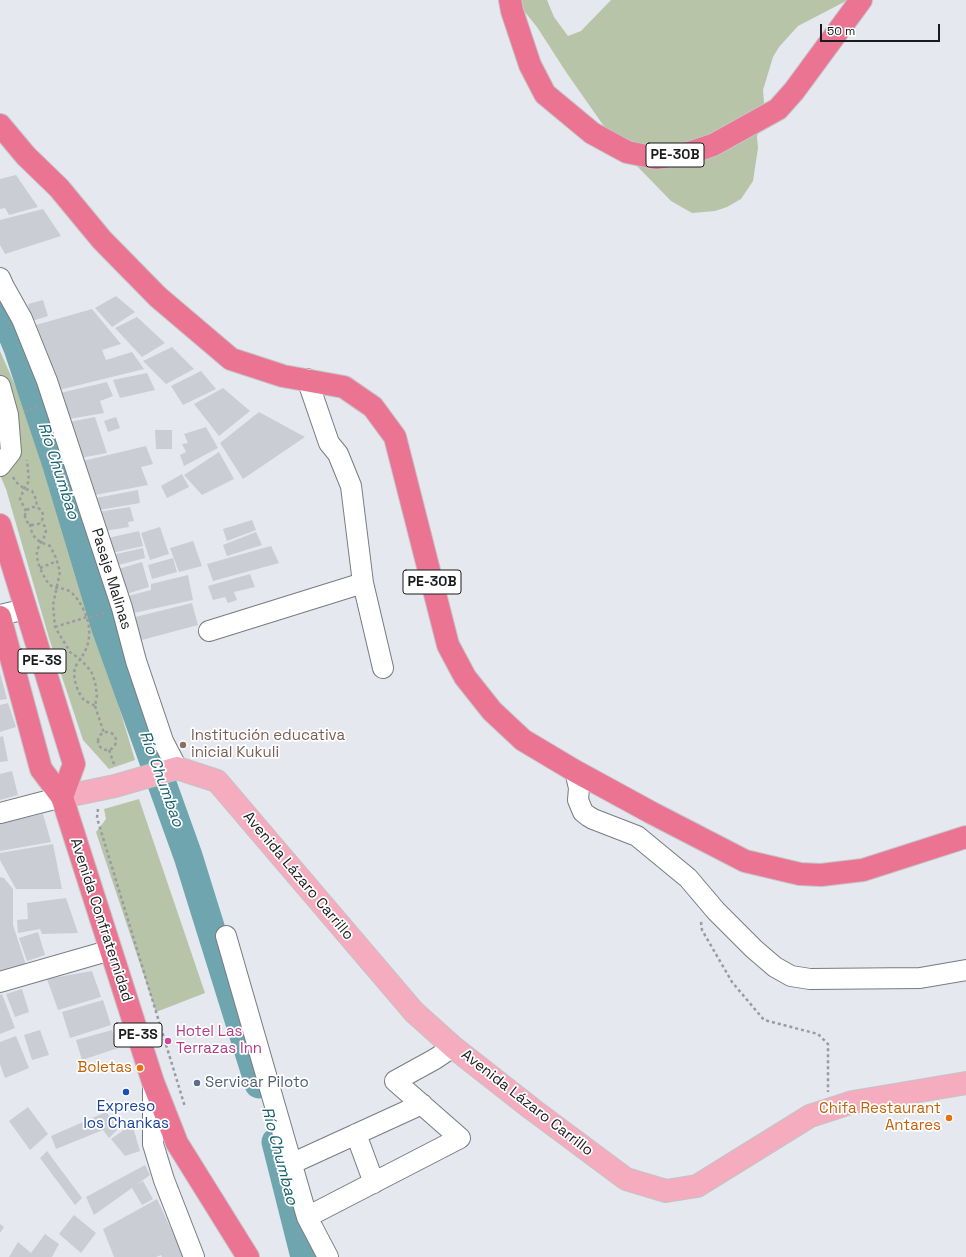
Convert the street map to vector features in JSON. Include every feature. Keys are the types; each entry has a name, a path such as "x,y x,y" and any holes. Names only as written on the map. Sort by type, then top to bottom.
{"highway":[{"name":"PE-30B","path":"510,0 512,11 530,65 545,94 592,133 626,152 656,158 689,153 713,145 778,109 794,91 861,0"},
{"name":"PE-30B","path":"0,125 26,156 59,188 102,240 158,297 231,359 283,376 307,379 344,387 373,408 395,436 448,645 465,677 492,712 523,740 575,771 652,813 745,861 800,874 821,875 863,870 966,837"},
{"name":"PE-3S","path":"0,525 74,764 62,797"},
{"name":"PE-3S","path":"0,616 41,769 62,797"},
{"name":"Avenida Confraternidad","path":"62,797 153,1082 177,1143 248,1257"}],"main road":[{"path":"62,797 115,786 175,769"},
{"name":"Avenida Lázaro Carrillo","path":"175,769 217,780 414,1012 453,1047 532,1109 626,1179 666,1191 697,1186 810,1116 853,1102 966,1083"}],"street":[{"name":"Pasaje Malinas","path":"0,278 22,319 47,381 122,608 136,661 163,741 175,769"},
{"path":"307,379 329,444 338,454 351,486 363,584 383,668"},
{"path":"0,386 8,415 5,456"},
{"path":"209,631 363,584"},
{"path":"0,616 26,609"},
{"path":"575,771 579,788 578,800 583,812 593,819 637,836 688,878 734,930 783,972 800,978 810,979 920,978 966,970"},
{"path":"0,813 62,797"},
{"path":"226,936 293,1163 307,1217 328,1257"},
{"path":"0,982 111,950"},
{"path":"307,1217 460,1138 395,1081 435,1059 453,1047"},
{"path":"153,1082 153,1144 164,1180 194,1257"},
{"path":"293,1163 422,1104"},
{"path":"356,1134 374,1182"}],"path":[{"path":"95,706 85,700 77,687 75,679 75,668 80,659 88,648 90,628 87,617 74,594 67,590 57,589 53,588 45,579 40,568 37,551 42,543 46,531 41,522 42,514 36,508 36,499 32,490 24,489 15,480 5,456 17,445 22,450 28,463 29,481 24,489 20,499 26,511 25,517 30,524 31,533 42,543 50,546 60,572 57,589 53,605 55,627 70,652 80,659 91,671 95,682 97,695 95,706 104,733"},
{"path":"26,511 31,508 36,508"},
{"path":"30,524 36,525 41,522"},
{"path":"40,568 57,561"},
{"path":"34,634 87,617 106,613"},
{"path":"109,732 114,736 116,741 112,749 106,750 101,748 99,745 98,740 104,733 109,732"},
{"path":"102,806 98,809 97,818 186,1112"},
{"path":"698,891 702,930 732,982 764,1020 818,1034 828,1044 828,1110"}],"green space":[{"path":"515,0 547,0 554,17 568,36 581,31 611,0 848,0 798,26 779,47 773,57 763,90 764,102 757,137 758,148 753,181 741,199 727,207 715,211 692,213 671,201 615,142 566,72 537,27"},
{"path":"0,351 26,410 92,617 135,760 109,769 83,740 49,638 6,489 0,475"},
{"path":"139,799 205,993 156,1012 96,832 106,819 104,809"}],"building":[{"path":"16,175 38,207 9,215 5,208 0,209 0,179"},
{"path":"43,209 61,236 5,254 0,245 0,220"},
{"path":"116,296 135,312 112,327 95,308"},
{"path":"43,300 48,316 32,321 28,304"},
{"path":"92,309 121,344 102,350 106,360 132,352 144,369 59,390 36,325"},
{"path":"137,317 165,343 142,357 115,328"},
{"path":"172,347 194,369 166,384 143,361"},
{"path":"201,371 216,389 183,405 171,386"},
{"path":"147,373 155,390 120,398 113,380"},
{"path":"107,382 113,396 100,401 104,413 69,419 60,393"},
{"path":"223,388 250,411 219,436 194,404"},
{"path":"259,412 305,437 243,479 220,443"},
{"path":"95,417 107,453 80,458 69,422"},
{"path":"116,417 120,428 108,432 104,421"},
{"path":"206,427 218,448 184,466 180,455 186,452 182,444 188,443 184,434"},
{"path":"155,430 172,430 172,449 156,449"},
{"path":"146,446 153,464 141,467 148,485 95,495 83,461"},
{"path":"219,452 234,479 202,495 184,475"},
{"path":"182,474 189,487 167,498 161,486"},
{"path":"138,490 140,503 99,510 96,498"},
{"path":"130,507 134,521 128,522 129,527 105,531 98,512"},
{"path":"252,520 256,530 227,541 223,529"},
{"path":"160,527 169,554 150,560 141,533"},
{"path":"139,531 143,546 112,553 108,538"},
{"path":"256,532 262,545 227,556 223,545"},
{"path":"193,541 202,566 179,572 170,548"},
{"path":"271,546 279,563 213,581 207,564"},
{"path":"143,548 145,558 115,566 112,555"},
{"path":"173,558 177,572 152,579 148,565"},
{"path":"142,562 149,587 123,595 115,570"},
{"path":"250,574 255,587 234,592 237,600 228,603 225,597 213,600 208,586"},
{"path":"188,575 193,600 129,614 124,597 151,590 151,584"},
{"path":"192,603 198,625 138,641 131,618"},
{"path":"0,673 7,699 0,700"},
{"path":"8,703 16,727 0,732 0,705"},
{"path":"3,736 8,761 0,762 0,737"},
{"path":"12,771 18,795 0,800 0,774"},
{"path":"43,814 51,842 0,851 0,823"},
{"path":"53,844 62,889 16,889 0,860 0,853"},
{"path":"0,877 4,878 13,889 13,925 26,965 0,974"},
{"path":"66,898 78,933 42,934 40,929 18,933 17,920 28,919 27,903"},
{"path":"38,932 45,955 27,961 19,938"},
{"path":"92,971 101,997 58,1010 47,979"},
{"path":"22,989 29,1012 15,1017 6,994"},
{"path":"2,994 15,1028 0,1034 0,995"},
{"path":"103,1000 111,1025 70,1038 62,1012"},
{"path":"40,1030 49,1055 32,1060 24,1035"},
{"path":"112,1030 118,1048 82,1060 76,1040"},
{"path":"16,1036 29,1068 5,1078 0,1064 0,1042"},
{"path":"28,1107 48,1134 30,1150 9,1121"},
{"path":"106,1112 119,1128 109,1138 103,1130 56,1149 51,1136"},
{"path":"132,1124 140,1151 125,1156 111,1139"},
{"path":"47,1151 82,1198 75,1205 40,1158"},
{"path":"145,1165 150,1175 136,1185 143,1181 153,1199 142,1205 132,1188 94,1215 86,1197"},
{"path":"157,1199 184,1257 162,1257 161,1255 156,1257 114,1257 103,1229"},
{"path":"74,1215 96,1233 81,1253 59,1234"},
{"path":"0,1224 4,1227 0,1233"},
{"path":"45,1234 59,1244 52,1257 9,1257 18,1242 31,1253"}],"waterway":[{"name":"Río Chumbao","path":"0,305 18,348 57,465 106,628 188,856 259,1084"},
{"name":"Río Chumbao","path":"276,1142 305,1257"}],"place":[{"name":"Institución educativa inicial Kukuli","path":"183,745"},
{"name":"Hotel Las Terrazas Inn","path":"168,1041"},
{"name":"Boletas","path":"140,1068"},
{"name":"Servicar Piloto","path":"197,1083"},
{"name":"Expreso los Chankas","path":"126,1092"},
{"name":"Chifa Restaurant Antares","path":"949,1118"}]}
